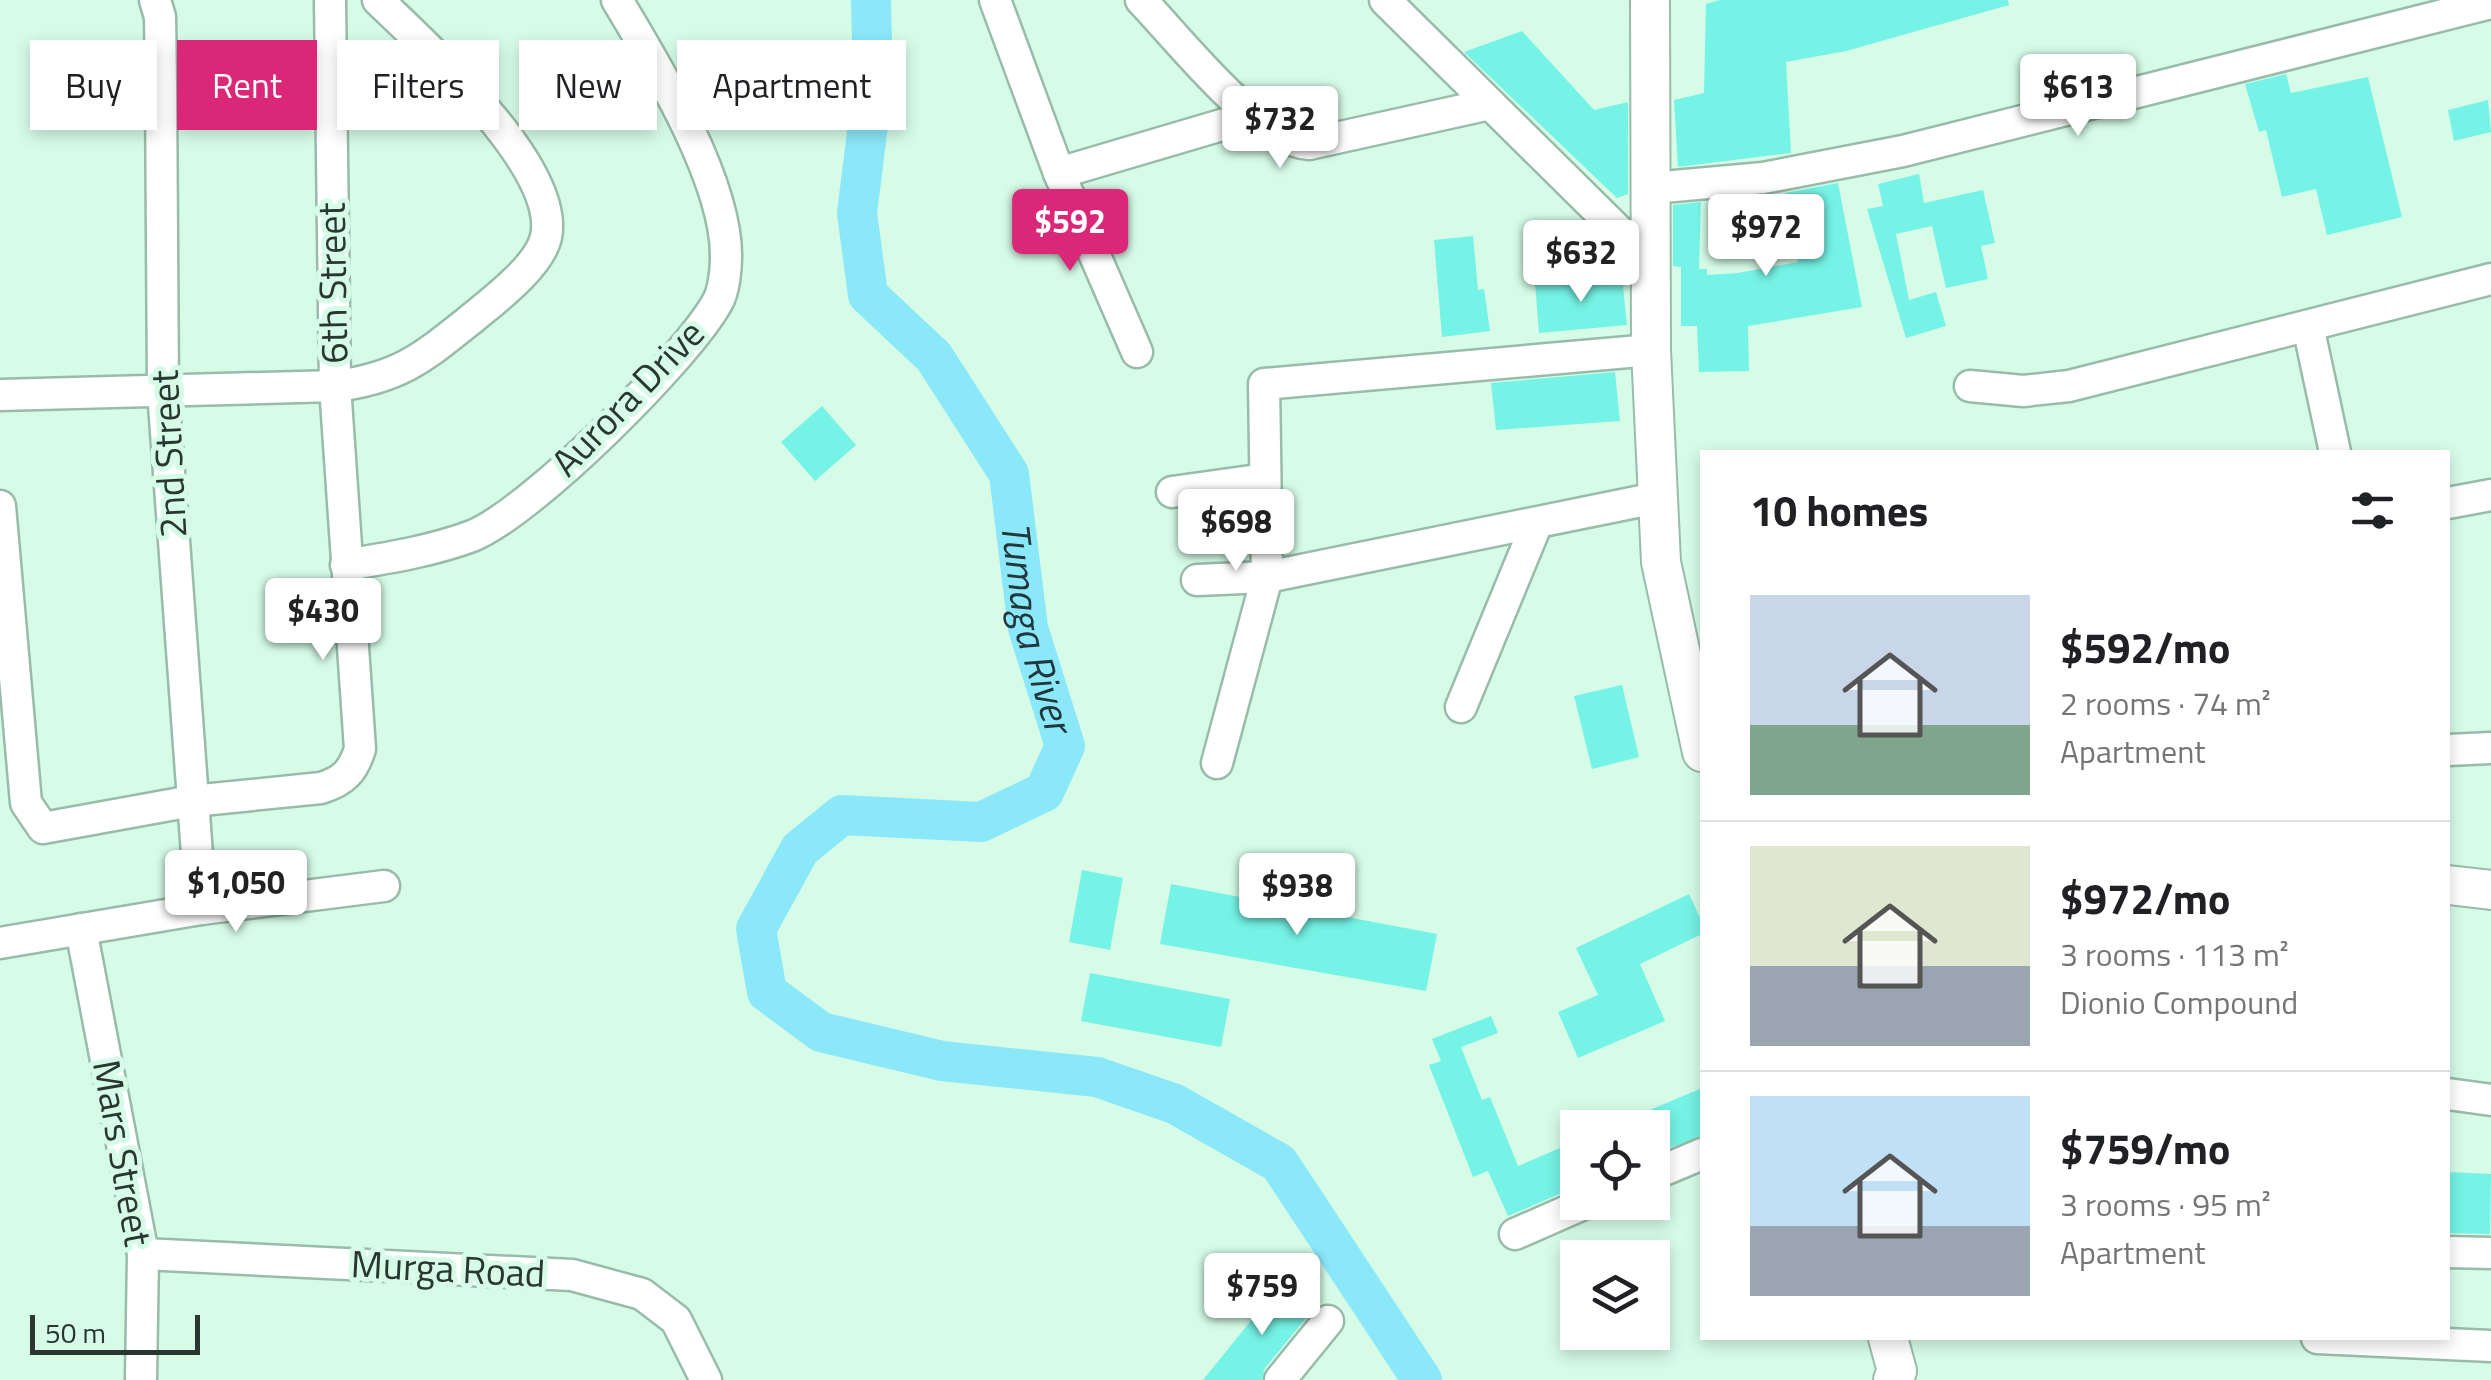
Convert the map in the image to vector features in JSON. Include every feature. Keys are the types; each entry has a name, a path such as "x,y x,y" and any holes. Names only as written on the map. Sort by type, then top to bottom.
{"main road":[{"path":"1650,0 1651,350 1656,498 1668,608 1700,744"},
{"path":"2450,885 2491,890"}],"street":[{"name":"2nd Street","path":"154,0 160,17 163,391 201,909"},
{"name":"6th Street","path":"192,801 321,788 339,782 354,767 360,749 335,386 330,0"},
{"path":"0,395 335,386 379,380 425,356 486,308 529,265 546,242 543,200 496,120 378,0"},
{"name":"Aurora Drive","path":"346,565 398,556 474,535 527,503 677,357 720,298 726,260 724,223 672,92 617,0"},
{"path":"996,0 1059,173 1137,352"},
{"path":"1141,0 1252,116 1279,138 1309,144 1490,104"},
{"path":"1385,0 1650,262"},
{"path":"1652,188 1745,181 1903,151 2491,2"},
{"path":"1059,173 1252,116"},
{"path":"1970,386 2023,390 2069,386 2491,279"},
{"path":"2308,326 2335,450"},
{"path":"1217,764 1267,576 1264,384 1651,350"},
{"path":"1172,492 1265,479"},
{"path":"2450,503 2491,495"},
{"path":"1197,580 1267,576 1656,498"},
{"path":"0,506 26,803 32,818 43,828 56,829 192,801"},
{"path":"1460,707 1536,523"},
{"path":"2450,750 2491,748"},
{"path":"0,943 201,909 384,886"},
{"name":"Mars Street","path":"80,929 142,1254 141,1380"},
{"path":"2450,1094 2491,1100"},
{"path":"1670,1167 1700,1155"},
{"path":"1515,1234 1560,1214"},
{"path":"2450,1252 2491,1253"},
{"name":"Murga Road","path":"142,1254 572,1276 642,1294 676,1320 706,1380"},
{"path":"1280,1380 1328,1321"},
{"path":"2360,1340 2491,1346"}],"building":[{"path":"1720,0 2008,0 2009,5 1846,51 1786,62 1791,153 1678,167 1674,100 1704,93 1706,4"},
{"path":"1522,31 1594,110 1628,102 1628,194 1617,198 1464,52"},
{"path":"2286,74 2291,93 2368,77 2402,217 2327,235 2316,189 2282,197 2266,130 2259,132 2245,84"},
{"path":"2488,100 2491,132 2454,141 2448,110"},
{"path":"1919,174 1924,203 1983,190 1995,243 1981,246 1988,279 1946,288 1932,226 1896,234 1909,300 1936,292 1946,326 1906,338 1867,209 1883,206 1878,184"},
{"path":"1838,183 1862,307 1748,326 1749,371 1699,372 1697,326 1681,326 1681,267 1673,266 1673,205 1701,202 1699,269 1707,269 1707,275 1738,273 1798,262 1785,193"},
{"path":"1473,236 1478,290 1484,289 1490,331 1442,337 1434,240"},
{"path":"1622,276 1627,325 1539,333 1535,284"},
{"path":"1615,372 1620,421 1496,430 1491,383"},
{"path":"822,406 856,445 815,481 781,442"},
{"path":"1622,685 1639,757 1592,769 1574,696"},
{"path":"1082,870 1123,878 1110,950 1069,942"},
{"path":"1171,884 1437,934 1426,991 1160,944"},
{"path":"1689,894 1700,918 1700,935 1640,964 1665,1021 1578,1058 1558,1012 1598,995 1576,948"},
{"path":"1090,973 1230,999 1221,1047 1081,1021"},
{"path":"1491,1016 1498,1033 1461,1047 1482,1100 1490,1097 1518,1166 1560,1148 1560,1194 1508,1216 1488,1171 1473,1177 1429,1065 1441,1061 1432,1039"},
{"path":"1700,1089 1700,1137 1670,1148 1670,1110 1650,1110"},
{"path":"2450,1172 2491,1174 2490,1234 2450,1233"},
{"path":"1283,1281 1311,1312 1265,1368 1262,1380 1203,1380"}],"waterway":[{"name":"Tumaga River","path":"871,0 873,85 857,213 868,295 934,357 1009,474 1028,628 1065,746 1044,792 981,822 842,815 800,849 756,929 767,992 821,1032 942,1061 1097,1077 1175,1104 1279,1163 1422,1380"}]}
